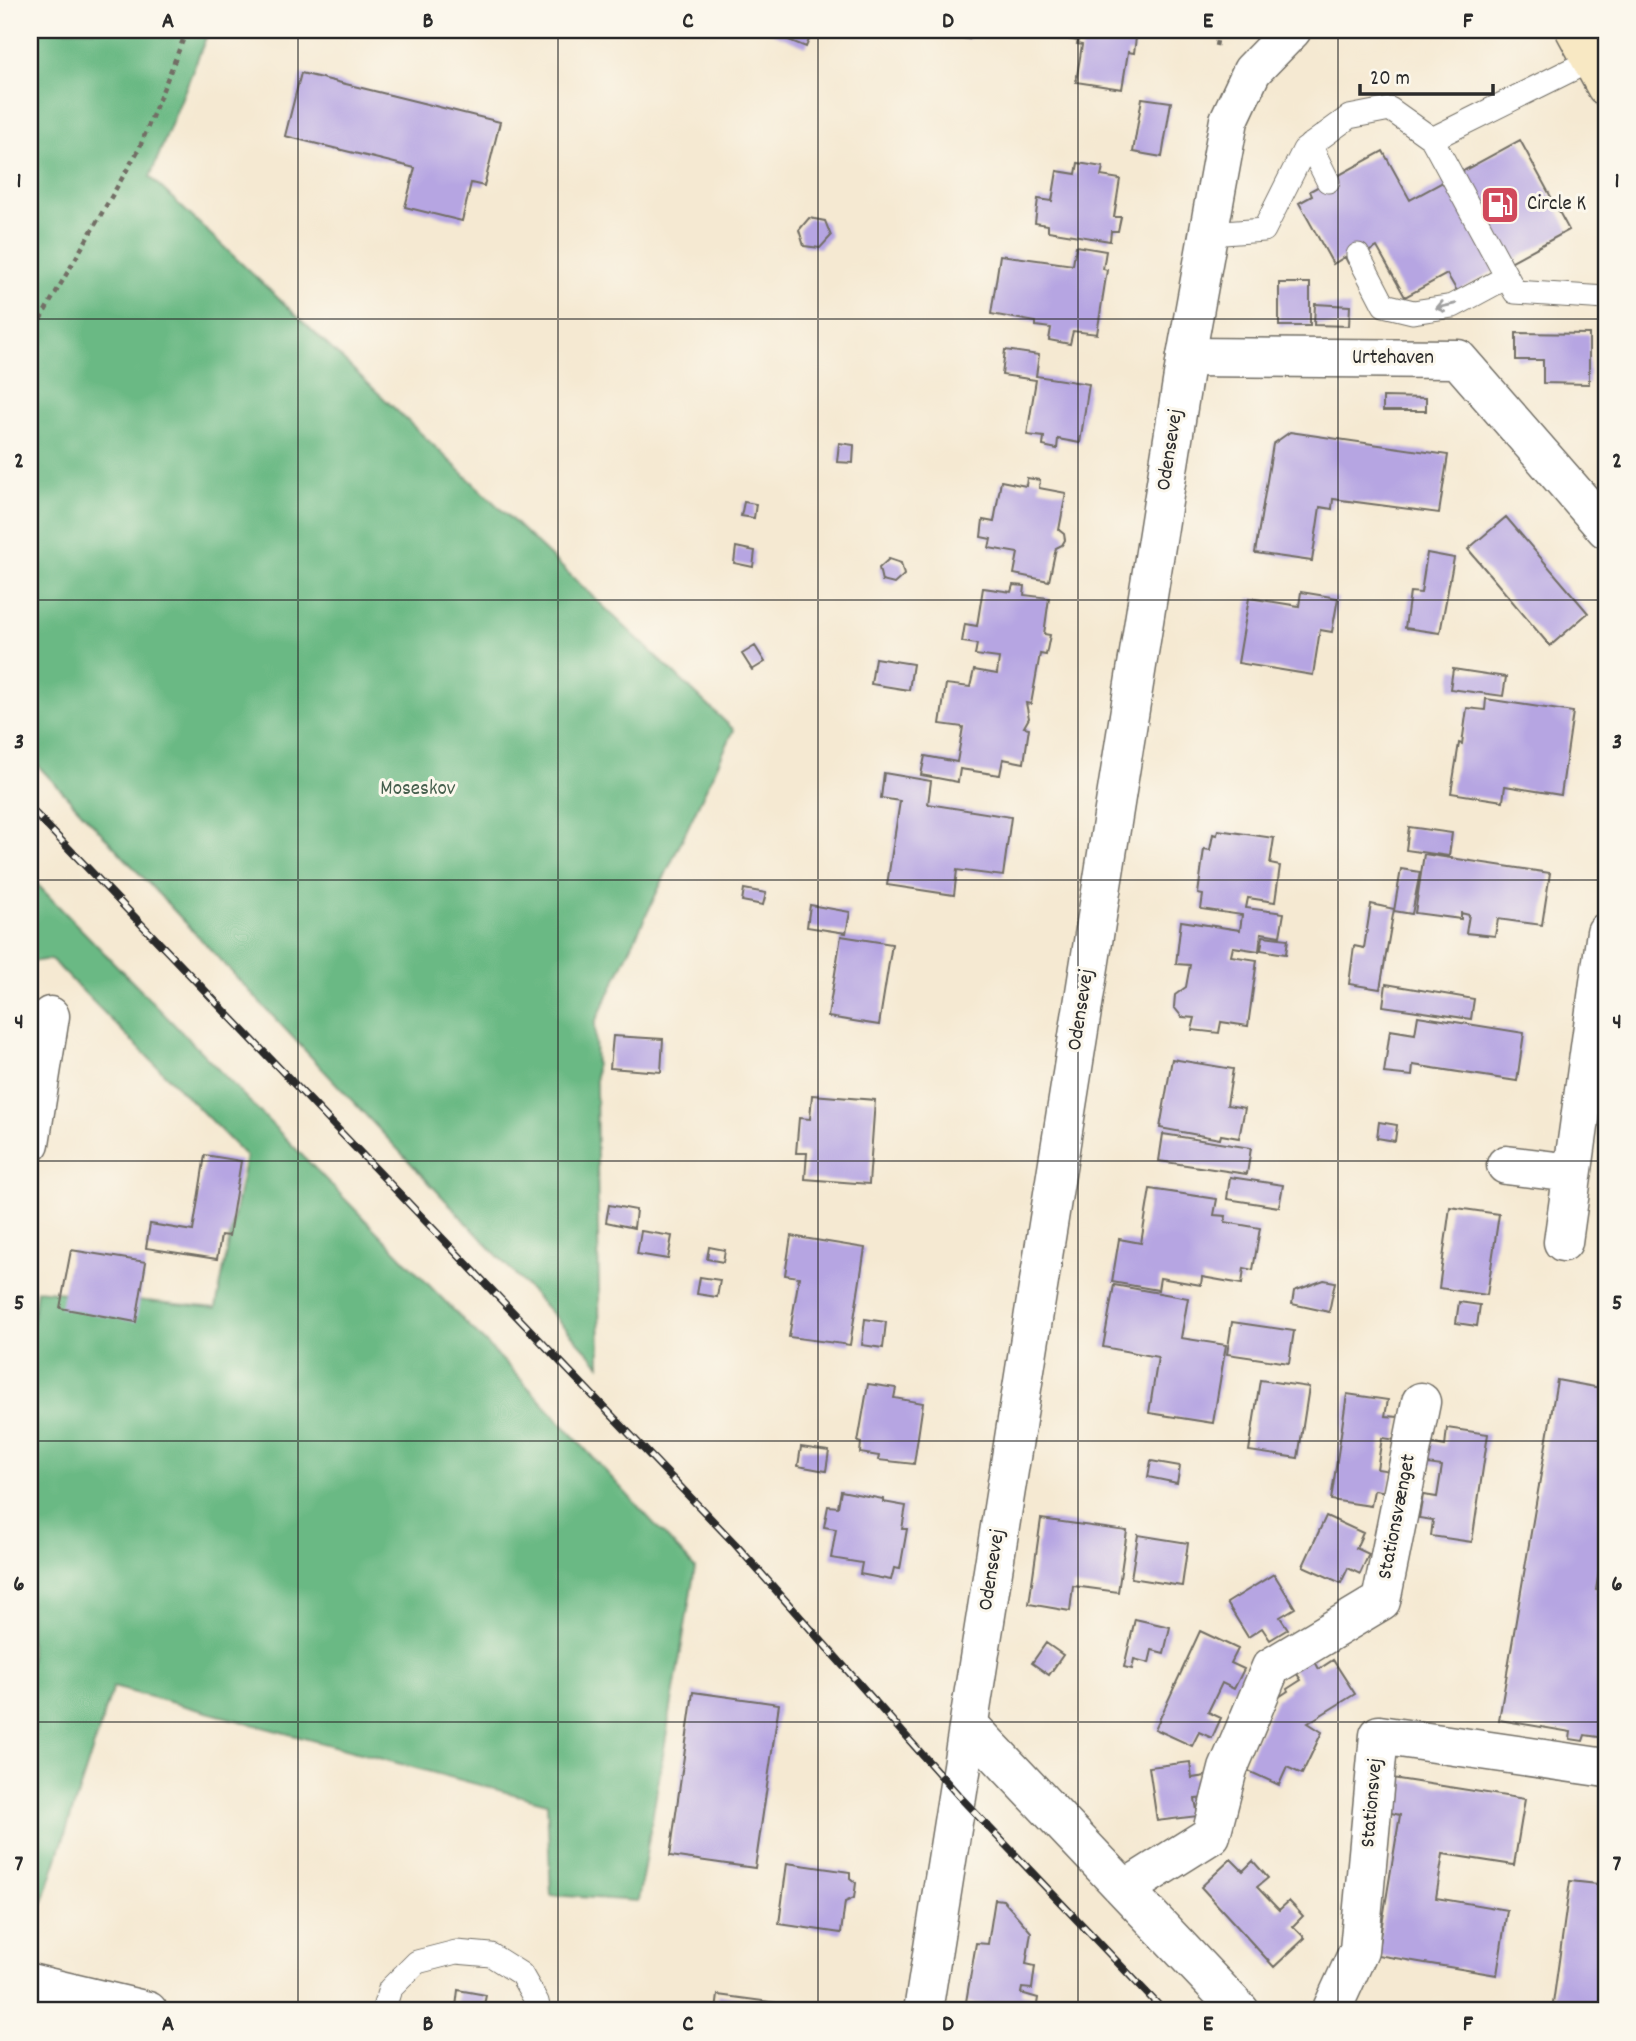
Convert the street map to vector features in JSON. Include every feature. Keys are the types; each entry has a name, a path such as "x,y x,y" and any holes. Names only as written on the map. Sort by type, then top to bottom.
{"street":[{"name":"Odensevej","path":"923,2011 1186,357 1229,120 1252,71 1293,30"},
{"name":"Urtehaven","path":"1186,357 1458,359 1606,529"},
{"path":"1563,1242 1606,932"},
{"path":"30,1143 50,1016"},
{"path":"1506,1165 1573,1174"},
{"name":"Stationsvænget","path":"1125,1889 1212,1835 1228,1769 1271,1667 1381,1601 1421,1402"},
{"path":"969,1725 1240,2011"},
{"name":"Stationsvej","path":"1331,2011 1359,1950 1379,1735 1606,1768"},
{"path":"50,1995 148,2011"}],"lane":[{"path":"1432,139 1591,59"},
{"path":"1210,234 1264,230 1304,150 1349,117 1391,109 1432,139 1515,292 1606,298"},
{"path":"1310,145 1328,181"},
{"path":"1358,255 1384,305 1413,312 1452,306 1507,277"},
{"path":"383,2011 390,1989 417,1962 456,1952 491,1955 521,1974 537,2002 539,2011"}],"path":[{"path":"30,337 139,149 187,30"}],"green space":[{"name":"Moseskov","path":"30,30 209,30 150,177 734,730 595,1023 600,1365 30,757"},
{"path":"30,877 513,1371 695,1568 638,1901 551,1895 547,1803 113,1687 35,1926 30,1925 30,1336 37,1290 216,1308 246,1156 51,959 30,962"}],"building":[{"path":"545,30 562,30 560,36"},
{"path":"764,30 813,30 806,47"},
{"path":"899,30 918,30 917,36"},
{"path":"945,30 971,30 969,39 944,35"},
{"path":"1053,30 1137,30 1134,53 1128,52 1122,89 1076,82 1082,45 1077,44 1078,41 1052,36"},
{"path":"301,73 500,122 484,186 471,183 462,221 405,207 415,168 285,136"},
{"path":"1142,98 1171,102 1162,157 1133,152"},
{"path":"1520,140 1569,230 1457,291 1447,274 1405,297 1377,247 1348,263 1345,257 1333,264 1299,203 1312,196 1310,191 1383,151 1410,200"},
{"path":"1078,163 1103,167 1101,176 1120,179 1114,217 1121,217 1118,231 1111,231 1110,241 1048,231 1048,225 1035,223 1038,199 1052,201 1057,171 1076,174"},
{"path":"809,218 825,221 831,236 820,248 804,246 799,230"},
{"path":"1076,246 1106,251 1103,269 1107,270 1097,334 1073,331 1070,344 1049,340 1051,328 1036,326 1036,322 991,314 1000,255 1073,265"},
{"path":"1279,283 1310,283 1310,326 1279,326"},
{"path":"1315,304 1350,306 1349,326 1314,325"},
{"path":"1516,333 1589,334 1589,384 1543,383 1543,360 1516,360"},
{"path":"1005,350 1039,355 1036,376 1089,384 1080,443 1058,439 1057,449 1043,446 1044,437 1027,435 1036,380 1002,375"},
{"path":"1383,397 1426,398 1426,411 1383,411"},
{"path":"1290,432 1448,455 1439,513 1333,499 1332,509 1320,507 1312,561 1255,553 1273,444"},
{"path":"839,443 854,445 853,463 837,462"},
{"path":"1027,478 1040,480 1039,488 1066,493 1059,530 1064,534 1065,540 1056,548 1049,581 1014,574 1018,553 989,548 991,539 981,537 983,520 994,522 1001,481 1026,486"},
{"path":"744,502 756,504 754,518 741,516"},
{"path":"1506,517 1588,613 1550,646 1468,549"},
{"path":"736,547 755,551 753,567 734,563"},
{"path":"1427,553 1454,558 1440,633 1405,628 1410,592 1421,593"},
{"path":"889,559 901,563 904,575 894,584 882,581 879,568"},
{"path":"1013,585 1025,586 1024,595 1049,598 1044,634 1050,635 1046,655 1040,654 1031,704 1026,703 1029,718 1024,727 1029,728 1024,763 1003,759 1000,775 960,769 958,782 921,775 925,756 957,762 963,727 940,724 946,684 970,687 974,670 997,674 999,658 975,655 977,644 962,642 965,624 977,626 983,588 1011,592"},
{"path":"1301,592 1338,598 1332,632 1320,630 1313,675 1238,663 1249,598 1299,606"},
{"path":"755,646 765,662 752,670 742,654"},
{"path":"875,658 913,664 909,690 871,684"},
{"path":"1453,669 1506,677 1503,696 1450,689"},
{"path":"1486,699 1573,712 1561,795 1505,786 1503,801 1451,793 1467,708 1485,710"},
{"path":"884,773 931,781 928,804 1011,817 1003,876 957,870 954,895 887,885 900,801 881,798"},
{"path":"1409,827 1452,833 1449,856 1406,850"},
{"path":"1218,830 1274,838 1270,864 1280,866 1275,902 1248,898 1246,908 1284,913 1280,936 1261,933 1259,951 1233,947 1231,956 1257,960 1248,1026 1221,1022 1219,1033 1192,1030 1195,1018 1182,1017 1174,1007 1175,995 1186,987 1190,965 1176,964 1181,921 1240,930 1242,915 1201,909 1203,895 1198,894 1204,849 1210,850 1213,834 1217,835"},
{"path":"1424,854 1550,873 1542,925 1498,919 1495,936 1466,933 1469,915 1461,913 1461,919 1415,913"},
{"path":"1401,869 1420,872 1412,914 1394,911"},
{"path":"744,889 766,893 763,905 742,901"},
{"path":"1371,904 1394,909 1380,989 1349,984 1354,946 1364,948"},
{"path":"810,905 850,912 846,933 807,927"},
{"path":"841,936 892,944 879,1025 828,1017"},
{"path":"1263,936 1288,939 1286,954 1261,950"},
{"path":"1386,984 1474,999 1471,1019 1383,1006"},
{"path":"1418,1016 1524,1033 1517,1081 1413,1065 1412,1076 1384,1073 1390,1030 1415,1034"},
{"path":"613,1036 663,1039 661,1072 610,1068"},
{"path":"1172,1059 1233,1069 1227,1105 1245,1108 1239,1138 1221,1135 1220,1139 1160,1128"},
{"path":"812,1095 875,1100 869,1184 805,1179 807,1153 796,1153 799,1118 810,1119"},
{"path":"1379,1122 1397,1125 1395,1141 1377,1138"},
{"path":"1163,1134 1251,1148 1247,1174 1159,1161"},
{"path":"205,1155 241,1161 229,1236 221,1235 217,1259 146,1248 150,1224 193,1231"},
{"path":"1230,1177 1283,1185 1279,1207 1227,1199"},
{"path":"1150,1189 1217,1199 1214,1215 1226,1216 1225,1222 1260,1228 1253,1270 1244,1268 1242,1284 1202,1277 1201,1285 1160,1278 1158,1290 1112,1282 1119,1239 1141,1243"},
{"path":"609,1205 636,1210 634,1228 606,1222"},
{"path":"1450,1207 1499,1214 1487,1295 1439,1288"},
{"path":"641,1231 672,1236 668,1259 637,1254"},
{"path":"791,1236 865,1248 850,1345 789,1337 799,1277 785,1275"},
{"path":"709,1247 725,1250 723,1262 707,1259"},
{"path":"71,1250 146,1262 136,1322 60,1308"},
{"path":"700,1277 720,1280 717,1297 697,1294"},
{"path":"1324,1280 1335,1282 1329,1312 1292,1304 1294,1291"},
{"path":"1114,1285 1188,1298 1181,1338 1226,1345 1213,1423 1149,1413 1158,1357 1103,1347"},
{"path":"1459,1302 1480,1305 1477,1326 1456,1323"},
{"path":"865,1319 886,1322 883,1348 862,1345"},
{"path":"1232,1322 1294,1331 1289,1363 1227,1354"},
{"path":"1260,1380 1309,1387 1298,1458 1249,1451"},
{"path":"1557,1380 1606,1389 1606,1528 1596,1590 1606,1592 1606,1738 1585,1735 1583,1741 1570,1739 1571,1732 1499,1720"},
{"path":"868,1384 896,1388 894,1398 923,1403 914,1464 878,1460 879,1456 860,1453 861,1443 858,1442"},
{"path":"1347,1394 1388,1400 1385,1416 1399,1417 1396,1440 1382,1438 1377,1469 1391,1471 1388,1492 1374,1490 1371,1506 1331,1500"},
{"path":"1447,1428 1488,1434 1472,1542 1431,1536 1433,1520 1419,1518 1423,1495 1437,1497 1442,1466 1427,1464 1430,1443 1445,1446"},
{"path":"801,1447 829,1451 826,1471 798,1466"},
{"path":"1151,1461 1180,1466 1177,1483 1148,1477"},
{"path":"841,1491 906,1506 902,1529 907,1529 900,1569 894,1568 891,1580 860,1574 862,1563 831,1558 836,1529 824,1527 828,1506 838,1507"},
{"path":"1326,1516 1363,1533 1356,1548 1369,1554 1360,1574 1348,1568 1341,1583 1303,1566"},
{"path":"1041,1519 1127,1531 1118,1592 1073,1586 1070,1611 1029,1604"},
{"path":"1138,1535 1188,1543 1182,1586 1131,1578"},
{"path":"1274,1574 1295,1608 1280,1617 1288,1629 1270,1640 1262,1628 1248,1637 1227,1603"},
{"path":"1135,1619 1170,1627 1164,1653 1152,1650 1149,1663 1134,1659 1132,1669 1124,1667"},
{"path":"1200,1631 1238,1649 1231,1663 1244,1669 1234,1689 1222,1683 1208,1712 1221,1718 1212,1738 1199,1732 1192,1746 1155,1729"},
{"path":"1046,1643 1063,1655 1049,1675 1032,1663"},
{"path":"1312,1656 1319,1669 1333,1660 1355,1694 1308,1723 1322,1732 1302,1774 1287,1767 1279,1785 1244,1769 1276,1699 1301,1680 1293,1668"},
{"path":"693,1692 779,1704 755,1868 670,1856"},
{"path":"1190,1762 1192,1778 1206,1776 1209,1798 1195,1799 1198,1816 1157,1821 1149,1767"},
{"path":"1392,1778 1525,1799 1514,1865 1443,1854 1436,1898 1507,1910 1497,1975 1377,1955 1400,1815 1387,1812"},
{"path":"1231,1859 1243,1871 1253,1861 1268,1878 1257,1887 1279,1910 1289,1901 1303,1916 1293,1926 1305,1938 1274,1967 1201,1887"},
{"path":"787,1863 850,1872 850,1878 856,1883 854,1898 845,1902 841,1933 779,1924"},
{"path":"1570,1881 1606,1885 1606,2011 1552,2011"},
{"path":"995,1899 1003,1900 1031,1932 1026,1964 1035,1966 1032,1989 1022,1988 1021,1993 1038,1998 1036,2011 966,2002 976,1943 988,1944"},
{"path":"458,1990 486,1995 483,2011 456,2007"},
{"path":"718,1995 777,2003 775,2011 716,2011"}],"railway":[{"path":"30,808 735,1544 959,1796 1164,2011"}],"place":[{"name":"Circle K","path":"1500,205"}]}
